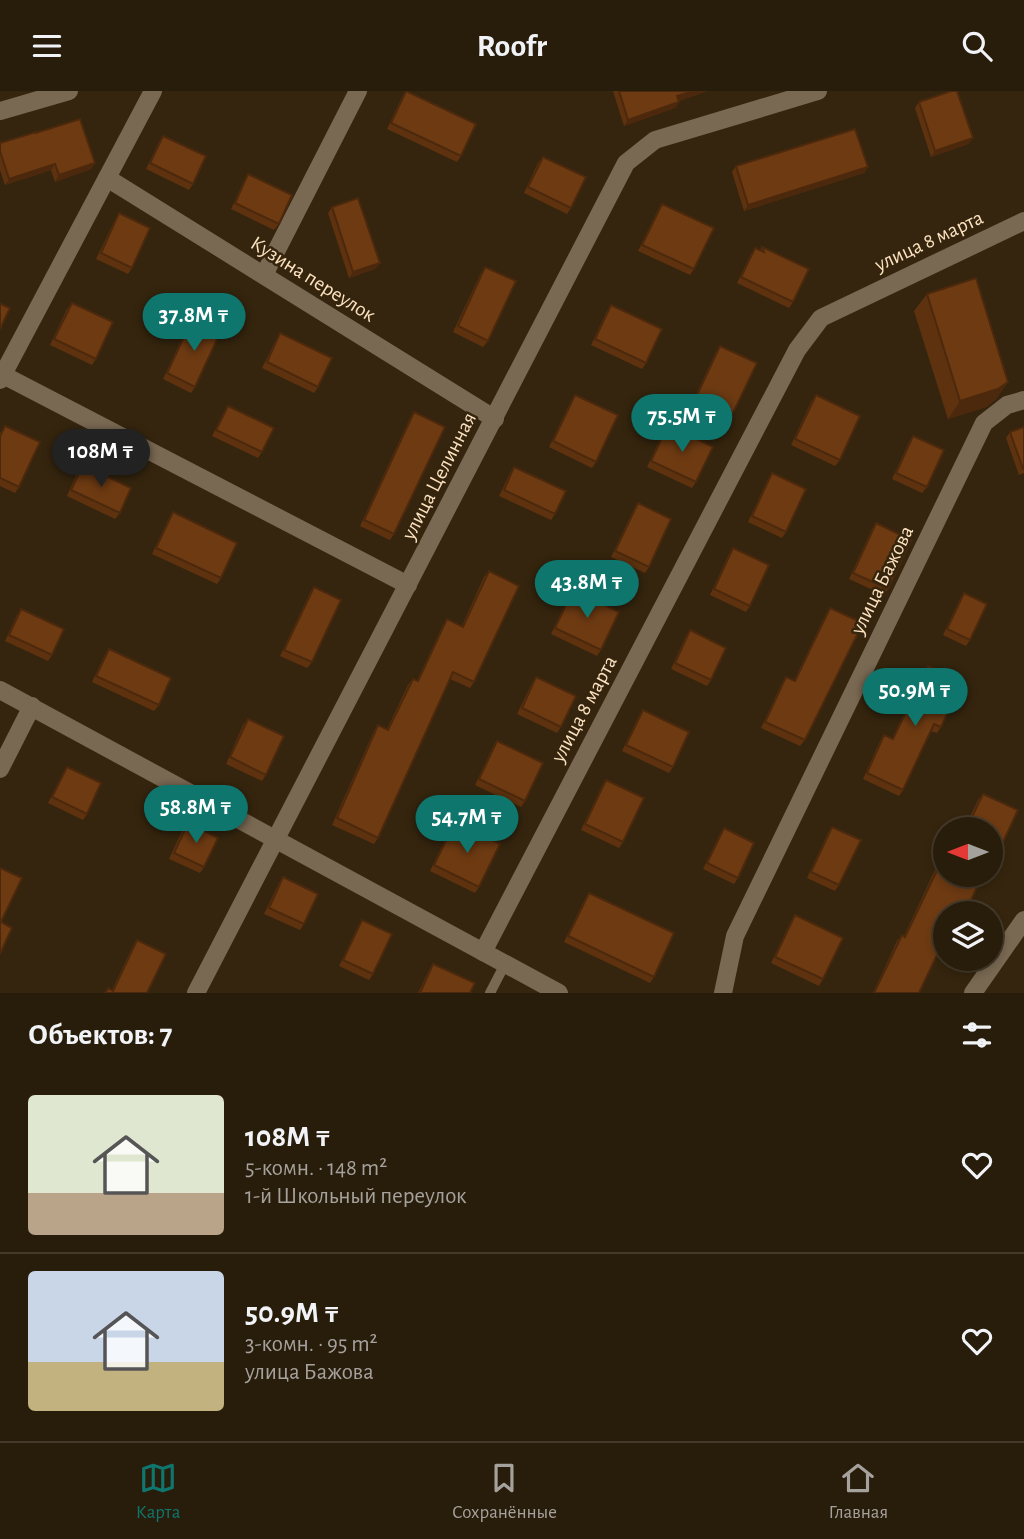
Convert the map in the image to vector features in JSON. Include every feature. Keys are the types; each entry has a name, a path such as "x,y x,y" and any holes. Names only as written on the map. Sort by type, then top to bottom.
{"street":[{"path":"0,111 69,91"},
{"path":"153,91 1,378 408,586"},
{"path":"264,275 358,91"},
{"name":"улица Целинная","path":"196,993 626,163 655,139 818,91"},
{"name":"Кузина переулок","path":"107,178 495,419"},
{"name":"улица 8 марта","path":"484,952 797,350 821,318 1024,221"},
{"name":"улица Бажова","path":"723,993 735,936 984,422 1007,405 1024,400"},
{"path":"0,690 559,993"},
{"path":"0,769 32,706"},
{"path":"973,993 1024,920"}],"lane":[{"path":"490,993 505,964"}],"building":[{"path":"406,91 476,124 461,156 391,123"},
{"path":"619,91 694,91 677,96 679,102 628,120"},
{"path":"957,91 973,138 935,151 919,102"},
{"path":"80,119 95,163 59,175 55,164 9,179 0,143"},
{"path":"855,129 868,167 748,205 736,166"},
{"path":"163,136 206,156 193,184 150,163"},
{"path":"543,157 586,177 571,208 528,187"},
{"path":"248,174 292,195 279,224 235,203"},
{"path":"358,198 380,263 353,272 332,207"},
{"path":"662,204 714,228 694,269 642,245"},
{"path":"119,213 150,228 132,268 101,253"},
{"path":"762,247 809,269 793,302 741,277 755,248 764,252"},
{"path":"485,267 516,281 488,341 458,326"},
{"path":"976,278 1008,382 998,389 960,401 927,294"},
{"path":"72,303 113,322 96,359 54,339"},
{"path":"0,304 10,308 0,329"},
{"path":"611,305 662,329 646,363 595,339"},
{"path":"192,320 220,333 195,387 167,373"},
{"path":"280,333 332,358 318,387 267,362"},
{"path":"720,346 757,363 733,413 697,395"},
{"path":"575,395 618,415 596,462 553,441"},
{"path":"816,395 860,416 840,460 795,439"},
{"path":"228,406 274,428 262,452 216,430"},
{"path":"414,412 445,427 394,534 364,520"},
{"path":"668,425 713,447 696,482 651,461"},
{"path":"5,426 40,442 19,487 0,478 0,436"},
{"path":"1024,427 1024,468 1023,469 1010,432"},
{"path":"913,436 944,450 927,487 896,473"},
{"path":"83,465 131,488 120,513 71,490"},
{"path":"514,467 566,491 555,514 504,490"},
{"path":"772,473 806,489 786,532 752,516"},
{"path":"638,503 671,519 649,567 615,551"},
{"path":"173,512 237,543 221,578 156,548"},
{"path":"876,523 911,540 888,589 853,573"},
{"path":"733,548 769,565 750,606 714,589"},
{"path":"489,571 519,586 474,682 453,672 378,838 337,818 378,725 388,730 413,679 418,681 447,619 463,627"},
{"path":"314,587 341,600 312,662 284,650"},
{"path":"573,590 619,612 601,650 555,628"},
{"path":"964,593 987,604 970,640 947,629"},
{"path":"830,608 863,623 805,740 765,722 786,677 795,681"},
{"path":"21,609 64,629 52,655 9,635"},
{"path":"690,630 726,648 711,680 675,663"},
{"path":"109,649 171,678 159,705 96,676"},
{"path":"928,666 962,682 941,727 934,724 903,790 867,773 884,735 893,739"},
{"path":"536,677 576,696 561,727 522,708"},
{"path":"643,710 689,732 673,767 626,745"},
{"path":"248,719 284,736 266,775 230,757"},
{"path":"497,741 543,763 525,801 479,779"},
{"path":"67,767 101,783 87,814 52,797"},
{"path":"606,780 644,798 623,842 585,824"},
{"path":"983,794 1018,810 1003,842 1003,817 972,817"},
{"path":"455,822 500,844 479,887 434,865"},
{"path":"188,823 218,838 204,867 174,853"},
{"path":"832,827 861,840 839,885 811,872"},
{"path":"724,828 754,843 738,878 707,863"},
{"path":"0,868 22,878 1,922 12,928 0,954"},
{"path":"283,877 318,894 304,924 269,908"},
{"path":"933,879 933,887 977,887 971,901 933,901 933,963 919,993 874,993 902,935 905,937"},
{"path":"589,893 674,933 654,977 568,936"},
{"path":"795,915 843,938 823,979 775,957"},
{"path":"362,920 392,934 373,974 343,960"},
{"path":"137,940 166,954 147,993 106,993 108,988 113,991"},
{"path":"433,964 475,983 470,993 420,993"}]}
